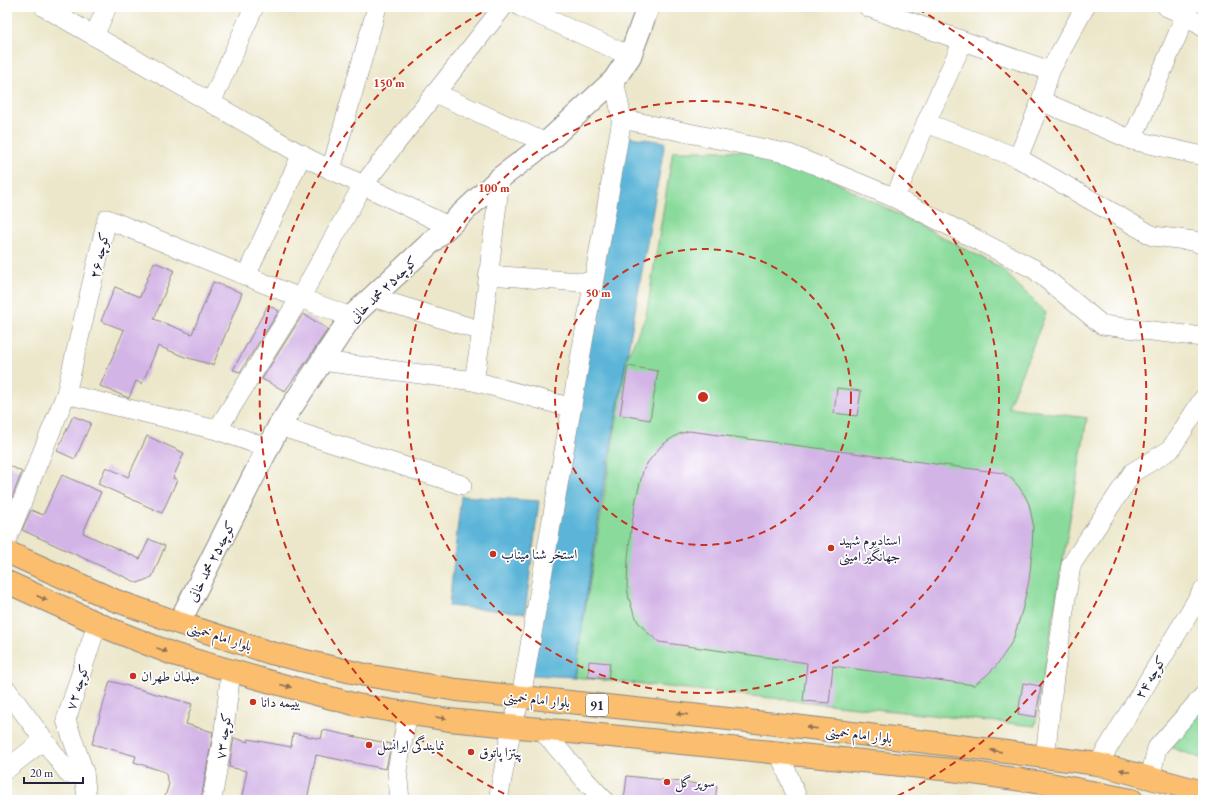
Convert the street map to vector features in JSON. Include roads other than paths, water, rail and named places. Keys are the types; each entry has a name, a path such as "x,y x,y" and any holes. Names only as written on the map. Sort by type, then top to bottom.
{"main road":[{"name":"بلوار امام خمینی","path":"7,552 114,600 179,623 271,653 366,675 457,690 794,726 1098,764 1203,792"},
{"name":"بلوار امام خمینی","path":"7,582 97,624 173,654 357,705 449,720 959,771 1050,784 1131,800"}],"street":[{"path":"44,7 309,159 448,226"},
{"path":"94,36 107,7"},
{"path":"211,103 254,7"},
{"path":"331,170 377,7"},
{"path":"217,430 300,298 362,185 504,7"},
{"path":"521,7 630,56"},
{"name":"کوچه۲۵ محمد خانی","path":"179,623 279,426 351,317 500,178 546,143 614,80 630,56 648,7"},
{"path":"868,7 1050,71"},
{"path":"1018,158 1041,100 1050,71 1084,7"},
{"path":"1167,7 1188,11 1203,27"},
{"path":"1132,140 1188,11"},
{"path":"895,198 926,123 963,41"},
{"path":"498,800 512,726 521,697 622,119 614,80"},
{"path":"435,93 546,143"},
{"path":"1041,100 1132,140 1203,156"},
{"path":"622,119 789,154 895,198 1034,269 1102,325 1203,337"},
{"path":"926,123 1018,158 1153,236 1194,241 1203,245"},
{"path":"246,276 302,154"},
{"path":"474,381 482,331 500,178"},
{"name":"کوچه ۲۶","path":"7,539 66,394 107,219 300,298 351,317"},
{"path":"489,275 593,283"},
{"path":"372,297 482,331"},
{"path":"322,361 474,381 572,408"},
{"path":"66,394 217,430 268,448"},
{"path":"1045,757 1054,677 1071,565 1132,472 1170,450 1203,399"},
{"path":"279,426 462,485"},
{"name":"کوچه ۲۴","path":"1098,764 1203,590"},
{"name":"کوچه ۷۲","path":"87,800 84,772 66,720 97,624"},
{"name":"کوچه ۷۳","path":"212,800 224,730 231,671"},
{"path":"7,690 69,774 84,772"},
{"path":"1150,778 1157,748 1203,696"},
{"path":"400,800 397,770 408,713"},
{"path":"541,729 604,800"},
{"path":"7,769 44,740"},
{"path":"779,752 798,800"}],"water":[{"path":"623,136 665,142 602,496 574,677 532,675"},
{"name":"استخر شنا میناب","path":"461,496 539,501 525,613 449,606"}],"place":[{"name":"استادیوم شهید جهانگیر امینی","path":"831,548"},
{"name":"استخر شنا میناب","path":"493,554"},
{"name":"مبلمان طهران","path":"133,676"},
{"name":"بییمه دانا","path":"253,702"},
{"name":"نمایندگی ایرانسل","path":"369,745"},
{"name":"پیتزا پاتوق","path":"471,752"},
{"name":"سوپر گل","path":"667,782"}]}
